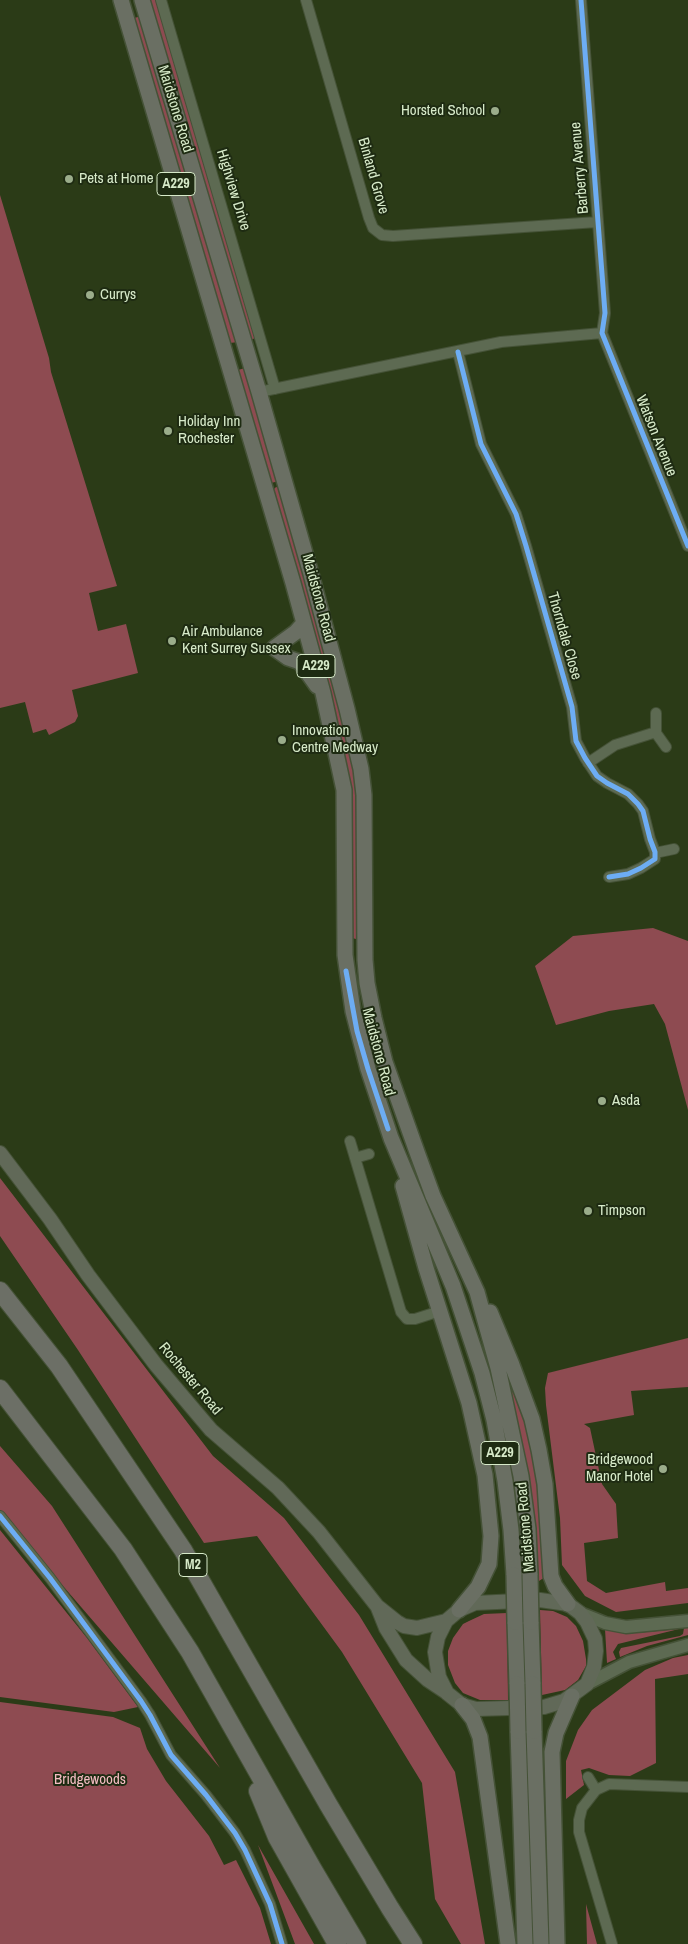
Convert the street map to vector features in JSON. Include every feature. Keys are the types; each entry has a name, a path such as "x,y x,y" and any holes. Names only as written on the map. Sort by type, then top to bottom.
{"highway":[{"name":"M2","path":"0,1291 59,1366 183,1550 328,1804 413,1944"},
{"path":"0,1389 123,1549 190,1652 357,1944"},
{"path":"231,1722 277,1837 336,1944"}],"main road":[{"name":"Maidstone Road","path":"121,0 323,693 344,790 344,935 346,971 354,1018 368,1069 391,1138 453,1286 482,1373 494,1420 505,1481 514,1575 525,1944"},
{"name":"Maidstone Road","path":"142,0 259,392 327,632 351,725 360,769 364,810 365,965 376,1026 387,1067 418,1155 476,1292 498,1368 521,1476 528,1529 530,1575 541,1944"},
{"path":"304,623 296,632 274,648 288,658 300,662 310,678 323,693"},
{"path":"391,1138 434,1313 457,1363 478,1438 485,1475 491,1536 490,1564 478,1587 459,1610 446,1621 438,1637 435,1652 439,1677 447,1693 462,1705 473,1720 480,1737 508,1944"},
{"name":"Rochester Road","path":"0,1153 156,1365 211,1430 278,1488 314,1526 346,1564 377,1606 386,1628 406,1660 437,1688 447,1693"},
{"path":"462,1705 476,1709 489,1709 554,1705 572,1696 587,1684 594,1667 596,1646 592,1630 580,1613 568,1604 561,1595 551,1576 545,1484 532,1419 486,1304 476,1292"},
{"path":"459,1610 474,1603 490,1602 550,1600 568,1604"},
{"name":"Rochester Road","path":"377,1606 404,1626 427,1626 446,1621"},
{"path":"557,1944 552,1752 556,1733 572,1696"}],"street":[{"name":"Highview Drive","path":"161,0 275,389"},
{"name":"Binland Grove","path":"306,0 369,218 373,228 382,235 393,236 597,222"},
{"name":"Barberry Avenue","path":"580,0 605,313 602,334"},
{"path":"259,392 516,340 602,334"},
{"name":"Watson Avenue","path":"602,334 688,546"},
{"name":"Thorndale Close","path":"458,352 481,444 517,518 572,707 576,739 588,763 600,779 628,794 643,811 655,853"},
{"path":"656,713 656,732 666,747"},
{"path":"588,763 617,744 656,732"},
{"path":"609,877 628,874 655,859 655,853 674,849"},
{"path":"350,1141 401,1312 407,1319 415,1319 434,1313"},
{"path":"355,1158 369,1154"},
{"path":"0,1516 50,1578 141,1701 171,1755 206,1795 235,1834 245,1850 270,1904 282,1944"},
{"path":"580,1613 626,1627 688,1621"},
{"path":"587,1684 629,1662 688,1645"},
{"path":"588,1777 596,1790"},
{"path":"612,1944 579,1832 580,1816 586,1802 596,1790 609,1784 688,1786"}],"green space":[{"path":"148,0 156,0 255,338 251,340"},
{"path":"142,16 238,342 230,343 134,18"},
{"path":"0,195 49,358 51,372 117,586 89,593 98,631 126,624 138,673 72,690 78,716 75,722 49,735 46,729 33,733 25,702 0,708"},
{"path":"245,368 279,481 271,483 238,370"},
{"path":"276,487 280,488 348,739 358,792 359,937 356,939 352,938 353,828 350,782 326,675 274,489"},
{"path":"653,928 688,941 688,1110 665,1024 654,1004 609,1011 556,1025 535,966 573,936"},
{"path":"0,1178 213,1456 284,1518 359,1615 455,1772 485,1944 461,1944 435,1899 422,1783 342,1652 257,1536 204,1543 78,1350 0,1236"},
{"path":"688,1338 688,1387 631,1391 634,1415 584,1424 590,1428 602,1484 616,1504 618,1538 584,1543 587,1581 606,1593 665,1582 666,1591 688,1588 688,1603 616,1612 585,1596 562,1565 560,1518 546,1405 545,1388 548,1373"},
{"path":"513,1382 526,1419 538,1493 545,1577 539,1581 529,1475 508,1383"},
{"path":"0,1446 52,1506 220,1768 0,1513"},
{"path":"0,1530 87,1638 138,1707 114,1712 0,1697"},
{"path":"540,1610 553,1611 567,1617 576,1626 583,1641 586,1659 586,1666 578,1680 565,1690 542,1695"},
{"path":"507,1613 508,1700 480,1700 463,1693 455,1683 448,1665 448,1651 453,1638 463,1624 484,1614"},
{"path":"688,1627 688,1635 647,1646 620,1657 619,1652 621,1648 680,1636 683,1634 684,1628"},
{"path":"605,1629 622,1633 636,1633 679,1629 618,1644 613,1652 616,1659 607,1663"},
{"path":"688,1655 688,1674 655,1679 656,1763 630,1776 609,1775 589,1768 581,1770 584,1785 566,1799 566,1761 578,1730 592,1710 645,1670 673,1658"},
{"name":"Bridgewoods","path":"0,1702 113,1717 140,1728 147,1749 166,1781 209,1836 224,1865 236,1860 260,1908 271,1944 0,1944"},
{"path":"258,1845 314,1944 295,1944"},
{"path":"586,1904 597,1944 587,1944"}],"cycle path":[{"path":"581,0 605,313 602,333 688,546"},
{"path":"458,352 481,444 516,514 526,546 572,707 576,741 597,776 628,794 643,811 655,852 655,859 641,868 628,874 609,877"},
{"path":"346,971 357,1031 388,1129"},
{"path":"0,1516 50,1578 141,1701 171,1755 206,1795 235,1833 270,1904 282,1944"}],"place":[{"name":"Horsted School","path":"495,111"},
{"name":"Pets at Home","path":"69,179"},
{"name":"Currys","path":"90,295"},
{"name":"Holiday Inn Rochester","path":"168,431"},
{"name":"Air Ambulance Kent Surrey Sussex","path":"172,641"},
{"name":"Innovation Centre Medway","path":"282,740"},
{"name":"Asda","path":"602,1101"},
{"name":"Timpson","path":"588,1211"},
{"name":"Bridgewood Manor Hotel","path":"663,1469"}]}
